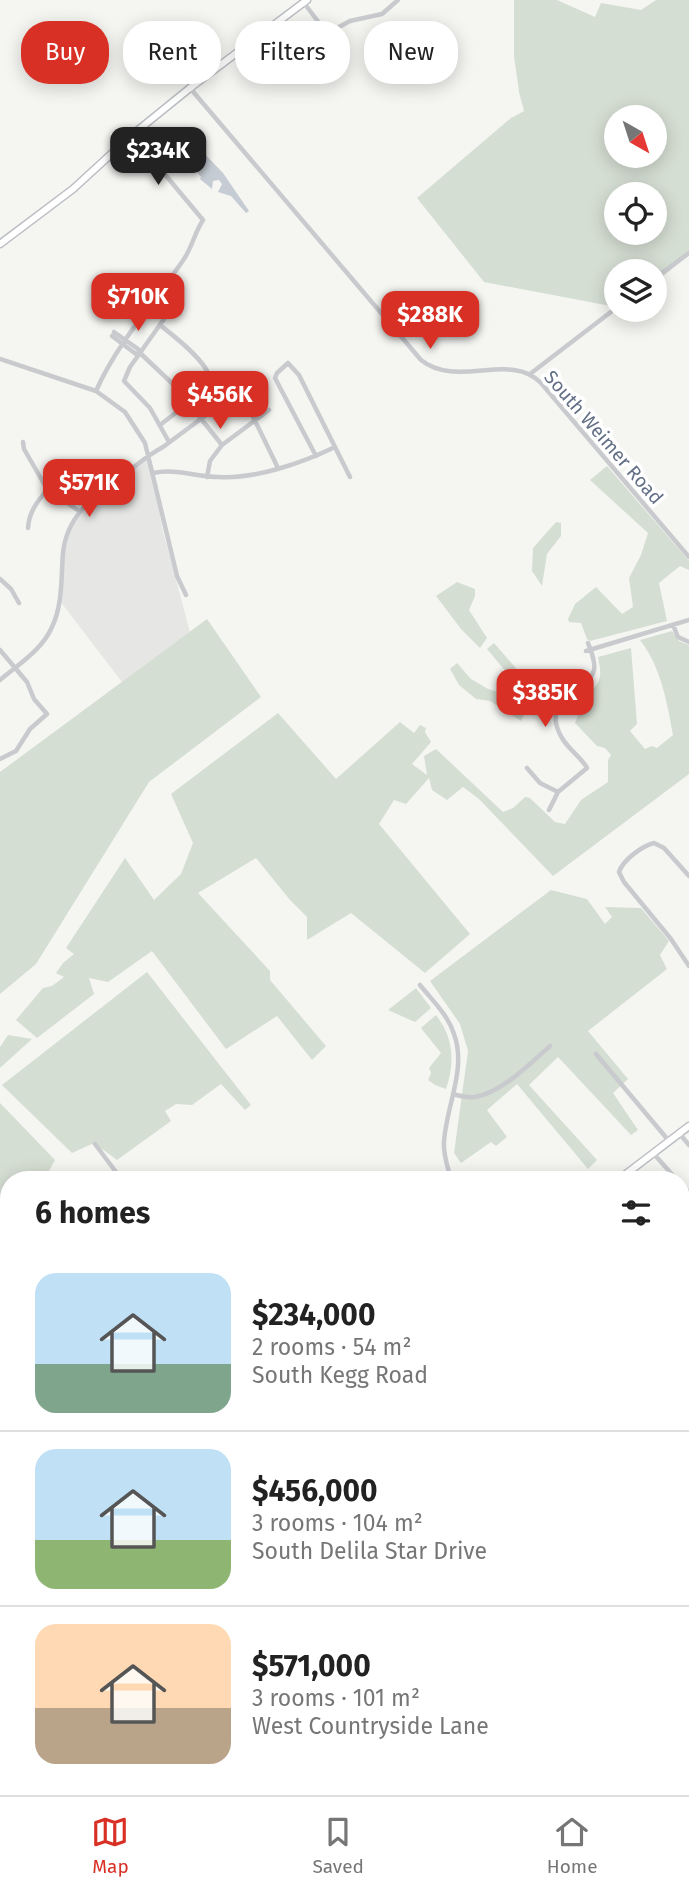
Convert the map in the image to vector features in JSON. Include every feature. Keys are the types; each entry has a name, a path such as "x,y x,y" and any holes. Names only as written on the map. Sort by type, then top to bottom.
{"main road":[{"path":"0,244 73,189 132,135 190,88 305,1"},
{"path":"630,1171 689,1126"}],"street":[{"path":"349,21 382,14 398,0"},
{"path":"305,1 319,21"},
{"name":"South Weimer Road","path":"190,88 424,363 450,372 515,370 530,374 541,383 689,557"},
{"path":"96,391 124,341 186,255 203,220 132,135"},
{"path":"667,269 689,253"},
{"path":"169,312 124,376 124,381 145,401 169,442"},
{"path":"530,374 604,317"},
{"path":"160,325 196,357 211,376 212,384 160,425"},
{"path":"113,334 138,349 174,385 222,445"},
{"path":"0,359 96,391 124,412 140,433 149,454 177,576 186,595"},
{"path":"316,456 275,378 288,363 303,383 350,477"},
{"path":"0,681 39,646 53,626 59,606 64,545 79,511 149,454 240,390 278,468"},
{"path":"207,477 210,461 222,445 269,411"},
{"path":"23,442 24,449 47,489 79,511"},
{"path":"153,474 171,470 207,477 236,477 278,468 335,447"},
{"path":"28,528 37,500 60,475 63,463"},
{"path":"0,579 19,603"},
{"path":"588,650 689,620"},
{"path":"673,625 678,637 689,642"},
{"path":"549,810 558,792 587,768 563,740 556,718 563,702 593,674 594,664 588,643"},
{"path":"0,650 28,684 34,699 47,715 30,729 16,751 0,759"},
{"path":"527,768 540,783 558,792"},
{"path":"689,876 662,846 654,843 622,864 619,872 689,966"},
{"path":"420,985 448,1021 455,1035 458,1051 458,1072 444,1142 448,1171"},
{"path":"453,1094 472,1097 486,1094 518,1074 550,1046"},
{"path":"596,1054 669,1141"},
{"path":"679,1133 689,1145"},
{"path":"95,1144 115,1171"},
{"path":"653,1153 670,1171"}],"shaded area":[{"path":"514,0 557,0 595,17 601,3 641,10 656,0 689,0 689,255 667,273 667,259 604,259 604,305 484,282 417,198 511,118 524,111 514,56"},
{"path":"198,147 223,173 249,211 246,213 231,196 218,192 222,184 219,180 213,181 212,189 200,179 185,157"},
{"path":"150,454 162,527 190,632 122,682 60,601 64,537 80,511"},
{"path":"607,466 689,561 689,570 680,566 659,583 667,621 590,641 581,623 569,622 575,604 596,587 622,614 633,607 629,578 641,555 648,533 590,480"},
{"path":"556,522 561,523 561,536 547,554 542,586 532,571 533,548"},
{"path":"457,582 475,589 469,610 487,638 480,648 461,629 436,596"},
{"path":"207,619 261,697 149,782 36,964 0,994 0,772"},
{"path":"672,631 679,641 689,645 689,774 553,876 479,799 463,787 447,800 432,790 429,778 406,804 394,800 379,824 470,934 425,973 351,913 307,940 307,917 256,858 198,893 270,971 270,980 326,1046 312,1060 277,1016 226,1049 152,951 108,982 89,978 94,994 37,1038 16,1020 43,988 52,986 64,977 56,973 74,954 66,948 125,858 154,900 181,874 193,843 171,794 278,713 336,779 400,722 414,733 420,725 426,728 425,732 431,742 412,764 427,775 424,756 436,749 503,812 513,808 525,797 530,798 555,822 565,824 581,800 608,782 608,760 611,755 605,748 597,746 575,723 578,715 593,699 590,692 600,676 598,657 631,648 637,724 630,731 645,749 652,746 657,748 673,735 658,673 640,640"},
{"path":"494,643 541,697 534,705 487,649"},
{"path":"457,663 471,679 488,689 505,694 526,711 521,721 490,701 476,699 459,685 450,669"},
{"path":"551,890 587,899 605,924 612,917 605,907 641,908 669,941 660,955 667,969 588,1031 628,1079 613,1093 638,1130 631,1135 558,1057 529,1085 597,1160 588,1169 517,1084 487,1110 507,1137 496,1146 491,1142 461,1163 454,1153 468,1051 460,1024 430,981"},
{"path":"147,972 251,1105 245,1110 221,1084 192,1105 176,1104 165,1111 171,1121 117,1160 94,1143 72,1153 2,1085"},
{"path":"416,988 431,1008 415,1022 388,1010"},
{"path":"436,1015 446,1033 451,1051 451,1070 446,1089 428,1080 431,1073 429,1068 441,1053 421,1028"},
{"path":"8,1035 32,1039 0,1068 0,1047"},
{"path":"0,1103 55,1160 49,1171 0,1171"}]}
